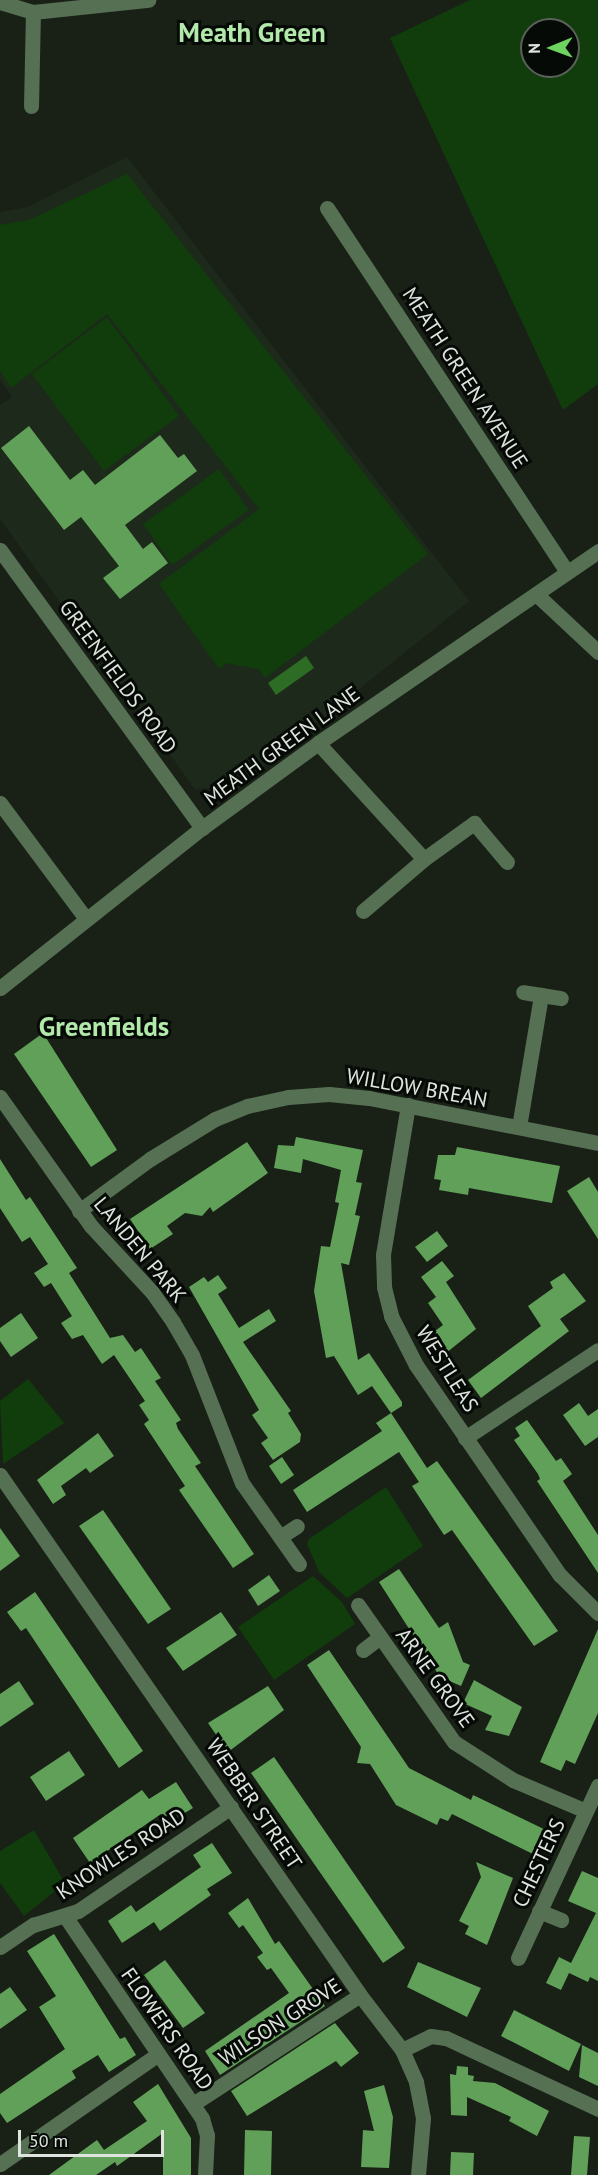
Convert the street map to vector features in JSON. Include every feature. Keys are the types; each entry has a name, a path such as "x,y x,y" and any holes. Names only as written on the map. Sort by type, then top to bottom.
{"street":[{"path":"0,2 33,12 148,0"},
{"path":"31,106 33,12"},
{"name":"MEATH GREEN AVENUE","path":"327,208 567,572"},
{"name":"GREENFIELDS ROAD","path":"0,550 202,828"},
{"name":"MEATH GREEN LANE","path":"0,988 202,828 318,743 598,551"},
{"path":"536,594 598,652"},
{"path":"318,743 424,859"},
{"path":"0,802 86,919"},
{"path":"363,911 424,859 474,823 507,862"},
{"path":"523,992 561,998"},
{"path":"519,1127 541,995"},
{"name":"WILLOW BREAN","path":"80,1211 180,1140 247,1106 288,1097 329,1094 408,1105 598,1143"},
{"name":"LANDEN PARK","path":"0,1097 80,1211 152,1292 173,1322 192,1355 242,1483 299,1564"},
{"name":"WESTLEAS","path":"408,1105 383,1255 384,1287 402,1341 465,1438 560,1575 598,1613"},
{"path":"465,1438 596,1356"},
{"name":"WEBBER STREET","path":"0,1474 360,1995 402,2050 416,2082 423,2118 418,2175"},
{"path":"280,1537 297,1526"},
{"name":"ARNE GROVE","path":"358,1605 454,1742 513,1780 586,1811"},
{"path":"363,1650 380,1637"},
{"name":"CHESTERS","path":"518,1958 598,1786"},
{"name":"KNOWLES ROAD","path":"0,1947 33,1925 65,1916 231,1807"},
{"path":"539,1911 561,1920"},
{"name":"FLOWERS ROAD","path":"65,1916 157,2055 194,2104 207,2135 205,2175"},
{"name":"WILSON GROVE","path":"194,2104 360,1995"},
{"path":"402,2050 430,2036 446,2038 598,2109"},
{"path":"0,2164 157,2055"}],"shaded area":[{"path":"470,0 598,0 598,384 563,410 390,38"},
{"path":"127,157 469,601 238,786 195,789 0,519 0,405 12,397 0,379 0,212 28,207"},
{"path":"127,174 428,554 265,678 259,669 226,663 219,669 159,584 259,509 107,314 11,388 0,371 0,225 29,220"},
{"path":"107,317 179,416 104,471 32,374"},
{"path":"219,469 249,510 172,565 143,524"},
{"path":"306,656 314,668 276,695 268,683"},
{"path":"28,1379 64,1423 3,1464 0,1401"},
{"path":"386,1487 423,1546 347,1598 319,1572 307,1544 309,1539"},
{"path":"313,1576 342,1602 355,1624 274,1680 238,1627"},
{"path":"34,1830 65,1883 24,1916 0,1883 0,1851"}],"building":[{"path":"29,426 70,480 83,470 95,485 160,435 178,458 184,454 197,471 125,525 143,549 152,542 168,563 120,599 103,578 119,566 81,517 64,530 1,448"},
{"path":"43,1033 117,1150 91,1167 14,1054"},
{"path":"296,1137 363,1150 356,1182 362,1183 355,1215 360,1216 349,1265 341,1263 358,1360 369,1353 402,1402 402,1406 391,1413 372,1386 358,1395 334,1356 326,1358 314,1291 321,1246 330,1247 339,1203 335,1202 341,1170 303,1159 301,1173 274,1168 278,1145 294,1146"},
{"path":"247,1142 268,1173 213,1212 210,1207 202,1216 185,1213 167,1226 173,1234 150,1249 130,1219"},
{"path":"457,1147 560,1166 552,1203 469,1188 468,1195 439,1190 441,1180 434,1179 438,1155 455,1155"},
{"path":"0,1159 26,1200 30,1197 77,1268 69,1273 110,1338 123,1335 135,1352 141,1348 161,1378 155,1381 181,1420 176,1423 178,1429 201,1463 195,1466 254,1554 233,1568 179,1490 185,1486 144,1424 149,1420 139,1405 145,1401 114,1355 102,1364 83,1335 72,1339 61,1323 72,1316 51,1283 44,1287 34,1273 48,1264 30,1237 22,1242 0,1208"},
{"path":"589,1177 598,1192 598,1239 567,1191"},
{"path":"437,1231 448,1246 427,1262 415,1247"},
{"path":"442,1261 454,1276 446,1282 476,1329 446,1353 435,1331 443,1325 428,1303 436,1297 421,1277"},
{"path":"564,1273 586,1301 560,1319 569,1331 481,1398 468,1380 541,1326 528,1306 553,1288 550,1282"},
{"path":"218,1275 227,1288 218,1294 239,1328 269,1309 276,1321 243,1342 291,1411 288,1413 301,1434 300,1442 273,1460 261,1443 268,1438 252,1415 259,1410 189,1287 204,1277 208,1282"},
{"path":"21,1313 38,1338 11,1357 0,1341 0,1328"},
{"path":"579,1403 588,1416 598,1409 598,1437 585,1446 563,1415"},
{"path":"391,1413 427,1468 437,1461 558,1631 534,1646 452,1530 444,1535 412,1486 419,1482 399,1452 307,1512 293,1490 382,1431 376,1423"},
{"path":"527,1420 556,1461 561,1458 572,1474 563,1481 598,1535 598,1573 537,1481 540,1479 538,1474 514,1440 520,1436 515,1428"},
{"path":"98,1433 114,1456 90,1473 86,1468 61,1486 66,1495 53,1504 37,1480"},
{"path":"282,1457 294,1475 281,1484 269,1466"},
{"path":"103,1510 171,1609 148,1624 79,1526"},
{"path":"0,1528 20,1556 0,1571"},
{"path":"399,1569 439,1628 448,1622 463,1662 470,1665 461,1686 440,1677 379,1582"},
{"path":"269,1575 280,1591 258,1606 248,1590"},
{"path":"35,1592 143,1751 119,1768 26,1628 21,1631 7,1612"},
{"path":"221,1612 237,1635 183,1671 166,1648"},
{"path":"598,1629 598,1713 575,1764 566,1760 561,1771 540,1762"},
{"path":"329,1650 409,1768 471,1800 473,1795 550,1832 535,1855 452,1814 448,1821 440,1818 437,1825 396,1805 370,1764 357,1763 361,1747 307,1665"},
{"path":"474,1680 522,1707 509,1736 485,1730 492,1716 463,1703"},
{"path":"19,1681 34,1704 0,1727 0,1694"},
{"path":"268,1686 284,1710 228,1752 208,1723"},
{"path":"69,1751 85,1775 46,1801 30,1777"},
{"path":"274,1757 405,1948 383,1963 251,1773"},
{"path":"176,1782 193,1808 178,1817 174,1811 164,1818 161,1814 90,1863 73,1838 142,1790 149,1799"},
{"path":"212,1843 232,1873 207,1889 211,1895 160,1931 154,1922 122,1943 108,1921 131,1905 136,1912 201,1867 193,1855"},
{"path":"476,1862 513,1878 487,1945 465,1934 469,1926 459,1921 481,1877"},
{"path":"582,1871 598,1878 598,1981 590,1977 588,1982 569,1973 561,1990 546,1983 559,1957 571,1963 596,1913 568,1901"},
{"path":"248,1898 275,1944 279,1941 325,2006 220,2075 205,2051 289,1993 271,1968 267,1970 257,1957 263,1953 243,1925 239,1928 228,1913"},
{"path":"54,1934 120,2039 125,2037 136,2055 109,2072 98,2055 72,2071 76,2078 7,2123 0,2113 0,2094 65,2049 39,2007 56,1996 27,1951"},
{"path":"165,1960 205,2013 183,2028 144,1975"},
{"path":"418,1962 481,1988 467,2017 407,1987"},
{"path":"10,1987 27,2010 0,2029 0,1994"},
{"path":"514,2010 581,2044 569,2071 501,2036"},
{"path":"335,2023 359,2053 341,2067 336,2061 247,2116 231,2091"},
{"path":"582,2045 598,2053 598,2086 579,2077"},
{"path":"457,2066 468,2067 468,2075 474,2076 473,2081 495,2083 549,2111 537,2136 509,2121 511,2117 467,2097 467,2116 451,2115 450,2074 456,2075"},
{"path":"158,2084 191,2138 191,2175 163,2175 163,2133 117,2166 115,2162 96,2175 49,2175 97,2140 104,2150 147,2121 133,2102"},
{"path":"384,2085 393,2117 389,2168 361,2167 363,2130 374,2131 364,2091"},
{"path":"245,2130 272,2131 271,2175 244,2175"},
{"path":"574,2136 590,2137 587,2175 571,2175"},
{"path":"451,2152 474,2153 473,2175 450,2175"}],"district":[{"name":"Meath Green","path":"252,33"},
{"name":"Greenfields","path":"104,1027"}]}
